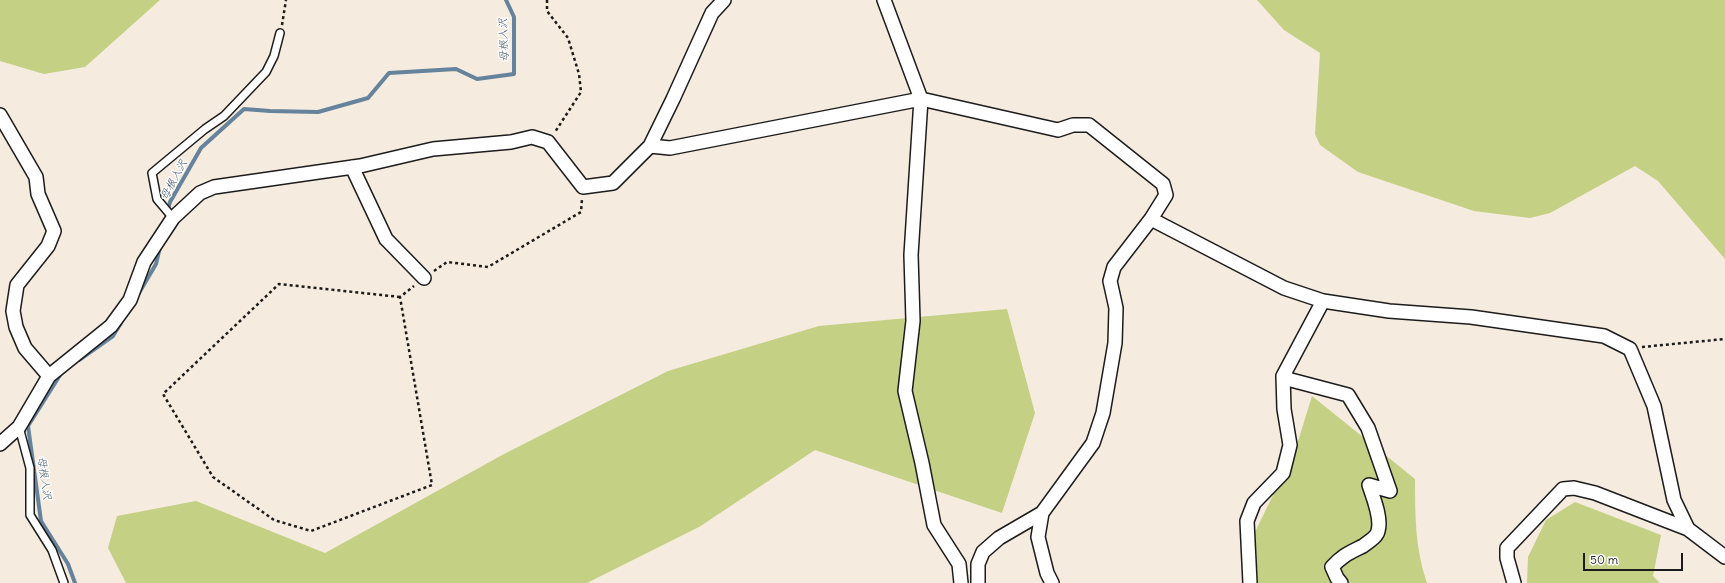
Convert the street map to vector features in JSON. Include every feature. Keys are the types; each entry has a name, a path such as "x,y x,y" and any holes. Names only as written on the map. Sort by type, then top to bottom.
{"street":[{"path":"0,444 19,427 49,376 112,326 130,300 144,262 173,218 200,193 214,187 352,167 434,148 511,142 532,137 548,142 584,187 613,183 650,146 712,13 724,0"},
{"path":"884,0 920,99 911,255 912,321 905,391 922,463 934,525 959,564 961,583"},
{"path":"650,146 670,148 920,99 1058,130 1073,125 1089,126 1163,184 1166,195 1151,219 1114,267 1110,281 1116,308 1115,343 1103,413 1093,443 1042,513 999,538 983,552 978,564 978,583"},
{"path":"0,115 36,177 38,194 54,231 48,246 17,286 12,311 16,327 25,348 49,376"},
{"path":"352,167 386,238 424,278"},
{"path":"1151,219 1284,288 1323,301 1389,311 1471,317 1604,336 1630,349 1654,406 1674,500 1688,529"},
{"path":"1250,583 1247,521 1254,503 1283,472 1290,445 1284,409 1283,376 1323,301"},
{"path":"1283,376 1290,380 1348,395 1368,428 1390,490 1369,485 1378,513 1378,531 1373,538 1363,545 1342,556 1332,567 1341,583"},
{"path":"1514,583 1507,558 1507,548 1563,489 1574,488 1595,493 1688,529 1725,557"},
{"path":"1042,513 1038,537 1047,573 1052,583"}],"lane":[{"path":"173,218 157,199 152,173 204,129 224,116 266,72 274,56 280,33"},
{"path":"19,427 30,468 30,515 52,550 64,583"}],"path":[{"path":"280,33 286,0"},
{"path":"547,0 548,11 568,38 579,74 581,92 548,142"},
{"path":"400,297 432,485 311,531 274,520 213,477 163,394 279,284 400,297 447,262 488,267 581,212 584,187"},
{"path":"1630,349 1725,339"}],"green space":[{"path":"0,0 160,0 85,67 44,74 0,61"},
{"path":"1257,0 1725,0 1725,259 1658,181 1635,166 1550,213 1530,218 1474,211 1358,172 1320,145 1315,134 1320,53 1284,30"},
{"path":"1007,309 1035,413 1002,513 815,450 699,527 587,583 126,583 108,548 117,516 196,501 325,553 504,454 668,371 819,326"},
{"path":"1312,396 1415,479 1418,544 1427,583 1258,583 1255,532 1296,448"},
{"path":"1575,502 1661,535 1653,576 1660,583 1527,583 1528,557 1546,520"}],"waterway":[{"name":"母根入沢","path":"167,213 170,202 201,148 244,109 318,112 368,98 389,73 456,69 477,79 514,74 514,17 506,0"},
{"name":"母根入沢","path":"139,293 156,264 160,247"},
{"name":"母根入沢","path":"79,360 113,336 121,323"},
{"name":"母根入沢","path":"62,372 28,426 41,521 68,564 75,583"}]}
